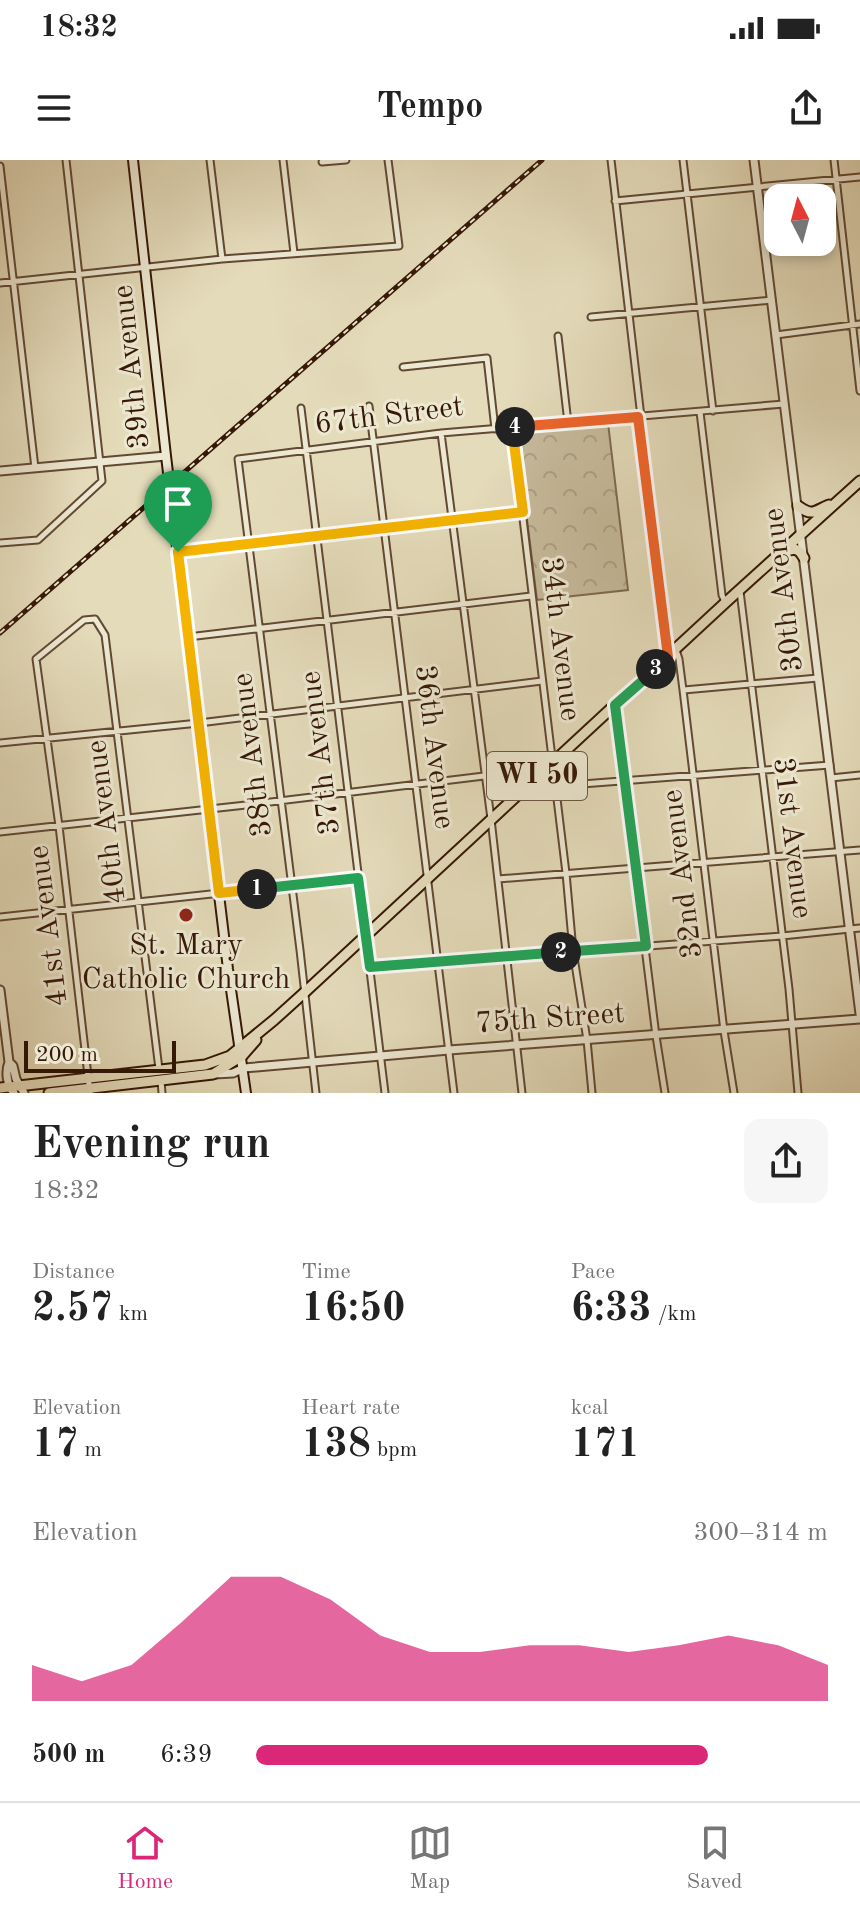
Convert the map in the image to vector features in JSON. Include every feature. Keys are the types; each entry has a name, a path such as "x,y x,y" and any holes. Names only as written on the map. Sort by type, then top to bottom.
{"main road":[{"name":"39th Avenue","path":"133,160 166,456 246,1093"},
{"name":"WI 50","path":"13,1089 90,1086 213,1074 231,1063 553,761 860,481"},
{"path":"798,506 812,513 836,503"},
{"path":"782,552 795,549 804,558"},
{"name":"WI 50","path":"49,1093 159,1069 205,1065 241,1052"}],"street":[{"path":"0,543 38,540 102,481 66,160"},
{"path":"210,160 222,259"},
{"path":"283,160 294,253"},
{"path":"322,162 346,160"},
{"path":"0,283 222,259 399,246 388,160"},
{"name":"32nd Avenue","path":"611,160 639,417 672,654 679,659 734,1093"},
{"path":"683,160 713,411"},
{"name":"30th Avenue","path":"754,160 860,1017"},
{"path":"834,160 856,325 860,391"},
{"path":"0,166 35,468"},
{"path":"615,201 860,177"},
{"path":"591,317 772,300"},
{"path":"776,335 856,325"},
{"path":"558,336 568,423"},
{"path":"403,367 487,358 495,429"},
{"name":"67th Street","path":"238,459 441,433 785,404"},
{"name":"36th Avenue","path":"369,406 454,1093"},
{"name":"37th Avenue","path":"301,408 385,1093"},
{"path":"700,412 725,603"},
{"name":"34th Avenue","path":"512,428 592,1093"},
{"path":"441,433 491,819 522,1093"},
{"path":"0,471 166,456"},
{"name":"38th Avenue","path":"238,459 316,1093"},
{"path":"178,552 523,512"},
{"name":"31st Avenue","path":"739,590 793,1025 798,1093"},
{"path":"188,637 531,596"},
{"name":"40th Avenue","path":"36,659 84,620 95,619 105,635 159,1069"},
{"name":"41st Avenue","path":"36,659 90,1086"},
{"path":"683,690 818,678"},
{"path":"0,743 270,715 542,681"},
{"path":"615,705 665,1093"},
{"path":"556,786 830,765"},
{"path":"831,778 860,775"},
{"path":"0,832 484,776"},
{"path":"498,879 860,850"},
{"path":"0,917 358,878"},
{"path":"370,967 860,928"},
{"path":"0,990 9,1062 13,1066 13,1089"},
{"name":"75th Street","path":"213,1074 233,1073 244,1068 380,1056 724,1031 860,1017"},
{"name":"75th Street","path":"216,1062 244,1068"},
{"path":"161,1080 162,1093"}],"green space":[{"path":"608,423 628,590 537,600 516,431"}],"railway":[{"path":"0,633 542,160"}],"place":[{"name":"St. Mary Catholic Church","path":"186,915"}],"route":[{"path":"638,417 668,657 615,705 646,946 370,967 358,878 219,893 178,552 523,512 512,428 638,417"}]}
